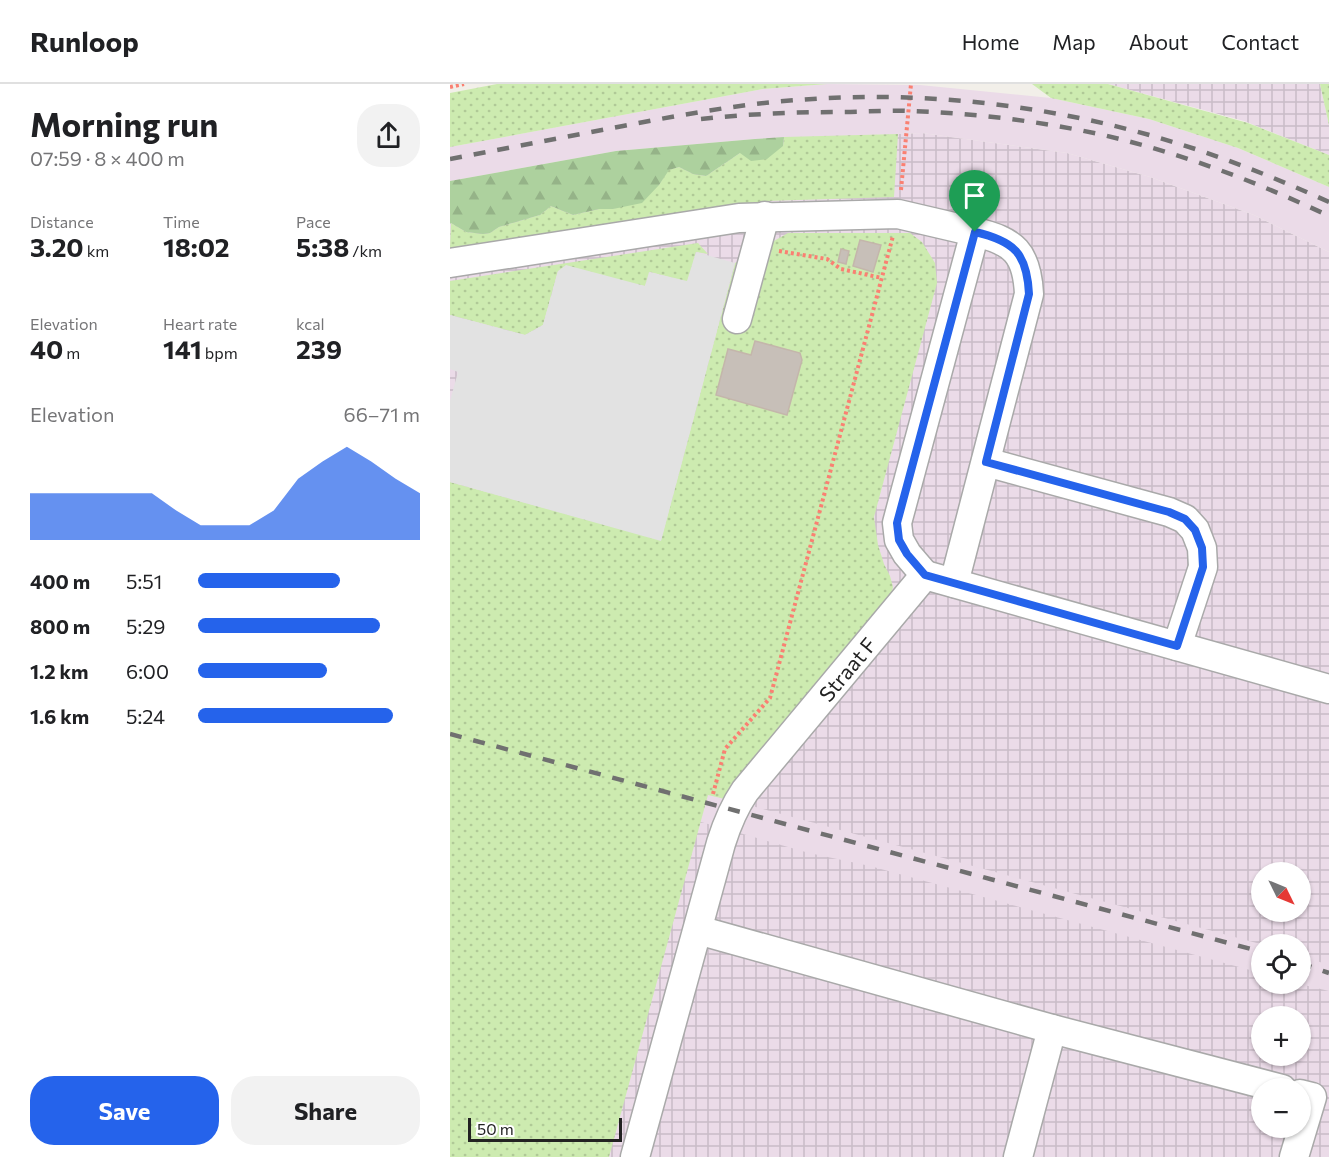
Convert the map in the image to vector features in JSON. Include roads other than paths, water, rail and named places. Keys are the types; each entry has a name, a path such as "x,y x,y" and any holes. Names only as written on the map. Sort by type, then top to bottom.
{"street":[{"path":"737,319 765,216"},
{"path":"450,263 728,219 765,216 975,232 996,237 1014,248 1023,262 1029,294 954,583"},
{"path":"975,232 897,523 899,540 907,554 925,575 1329,690"},
{"path":"986,462 1169,512 1185,519 1195,530 1202,548 1203,567 1177,646"},
{"name":"Straat F","path":"635,1157 725,830 737,803 925,575"},
{"path":"698,930 1052,1029 1251,1081"},
{"path":"1018,1157 1052,1029"},
{"path":"1294,1157 1298,1138"}],"railway":[{"path":"450,159 710,110 754,104 845,97 940,99 1034,110 1128,129 1232,162 1329,202"},
{"path":"701,119 788,113 901,111 1006,118 1079,130 1161,150 1246,180 1329,216"},
{"path":"450,734 1251,949"},
{"path":"1311,967 1329,973"}]}
